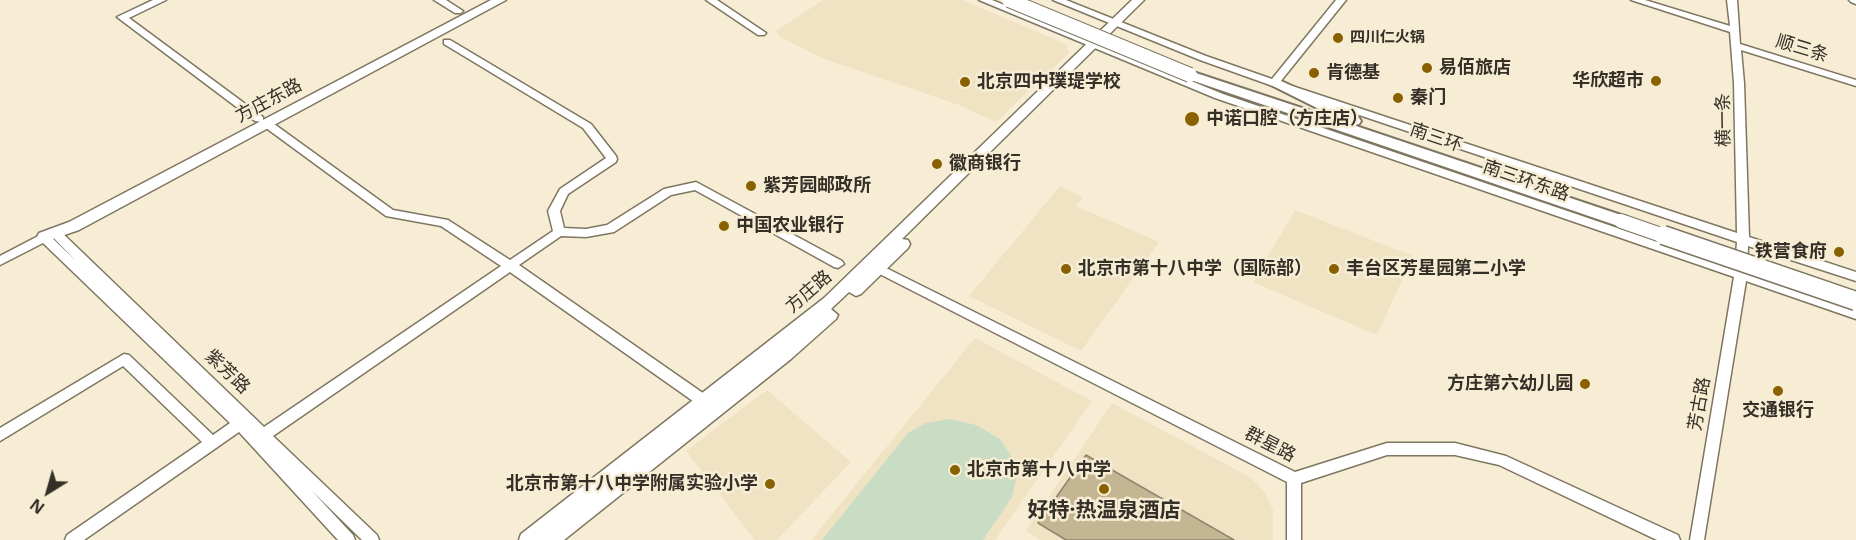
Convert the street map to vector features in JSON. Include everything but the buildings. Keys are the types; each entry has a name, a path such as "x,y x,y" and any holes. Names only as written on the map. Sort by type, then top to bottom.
{"highway":[{"name":"南三环","path":"1009,0 1193,71 1413,151 1622,216 1855,281"},
{"name":"南三环","path":"1030,0 1193,71 1354,121 1622,216 1855,309"},
{"path":"1274,83 1354,121"},
{"path":"1413,151 1489,187"}],"main road":[{"path":"263,121 478,0"},
{"path":"343,82 392,50 486,0"},
{"name":"方庄东路","path":"49,235 74,226 263,121 500,0"},
{"path":"1118,24 1138,0"},
{"path":"1118,24 1147,0"},
{"name":"方庄路","path":"550,540 785,354 1093,46 1118,24"},
{"name":"方庄路","path":"528,540 874,266"}],"street":[{"path":"161,0 122,17 390,213 444,223 511,266 705,402"},
{"path":"439,0 458,11"},
{"path":"711,0 761,33"},
{"name":"南三环东路","path":"984,0 1219,96 1766,283 1855,309"},
{"name":"南三环东路","path":"1058,0 1274,83 1768,247 1855,281"},
{"path":"1274,83 1341,0"},
{"path":"1636,0 1736,31"},
{"name":"横一条","path":"1732,0 1738,46 1743,239 1741,274"},
{"path":"447,42 586,126 612,159 564,192 554,211 559,232"},
{"name":"顺三条","path":"1738,46 1856,83"},
{"path":"265,434 559,232 586,233 610,229 668,192 696,186 838,264"},
{"path":"1637,239 1644,206"},
{"path":"1716,266 1720,231"},
{"path":"0,261 49,235"},
{"name":"紫芳路","path":"49,235 240,424 348,540"},
{"name":"紫芳路","path":"49,235 265,434 372,540"},
{"path":"1766,283 1768,247"},
{"name":"群星路","path":"874,266 1294,479 1387,449 1455,449 1501,460 1673,540"},
{"name":"芳古路","path":"1697,540 1741,274"},
{"path":"1855,281 1855,309"},
{"path":"0,435 124,360 212,443"},
{"path":"72,540 240,424"},
{"path":"1294,479 1294,540"}],"shaded area":[{"name":"北京四中璞瑅学校","path":"823,0 962,0 1066,44 1069,53 996,122 959,105 824,59 780,37 776,31"},
{"name":"北京市第十八中学（国际部）","path":"1060,186 1083,197 1076,206 1159,242 1081,351 969,296"},
{"name":"丰台区芳星园第二小学","path":"1295,210 1413,256 1377,335 1253,282"},
{"name":"北京市第十八中学","path":"975,338 1092,401 995,540 811,540"},
{"name":"北京市第十八中学附属实验小学","path":"767,390 851,462 777,540 755,540 686,451"},
{"path":"1112,403 1250,477 1264,491 1273,510 1273,540 1040,540 1026,531"}],"green space":[{"path":"950,419 976,425 1000,439 1011,456 1017,474 1012,497 983,540 822,540 908,433 926,423"}],"place":[{"name":"四川仁火锅","path":"1338,38"},
{"name":"易佰旅店","path":"1427,68"},
{"name":"肯德基","path":"1314,73"},
{"name":"华欣超市","path":"1656,81"},
{"name":"北京四中璞瑅学校","path":"965,82"},
{"name":"秦门","path":"1398,98"},
{"name":"中诺口腔（方庄店）","path":"1192,119"},
{"name":"徽商银行","path":"937,164"},
{"name":"紫芳园邮政所","path":"751,186"},
{"name":"中国农业银行","path":"724,226"},
{"name":"铁营食府","path":"1839,252"},
{"name":"北京市第十八中学（国际部）","path":"1066,269"},
{"name":"丰台区芳星园第二小学","path":"1334,269"},
{"name":"方庄第六幼儿园","path":"1585,384"},
{"name":"交通银行","path":"1778,391"},
{"name":"北京市第十八中学","path":"955,470"},
{"name":"北京市第十八中学附属实验小学","path":"770,484"},
{"name":"好特·热温泉酒店","path":"1104,489"}]}
